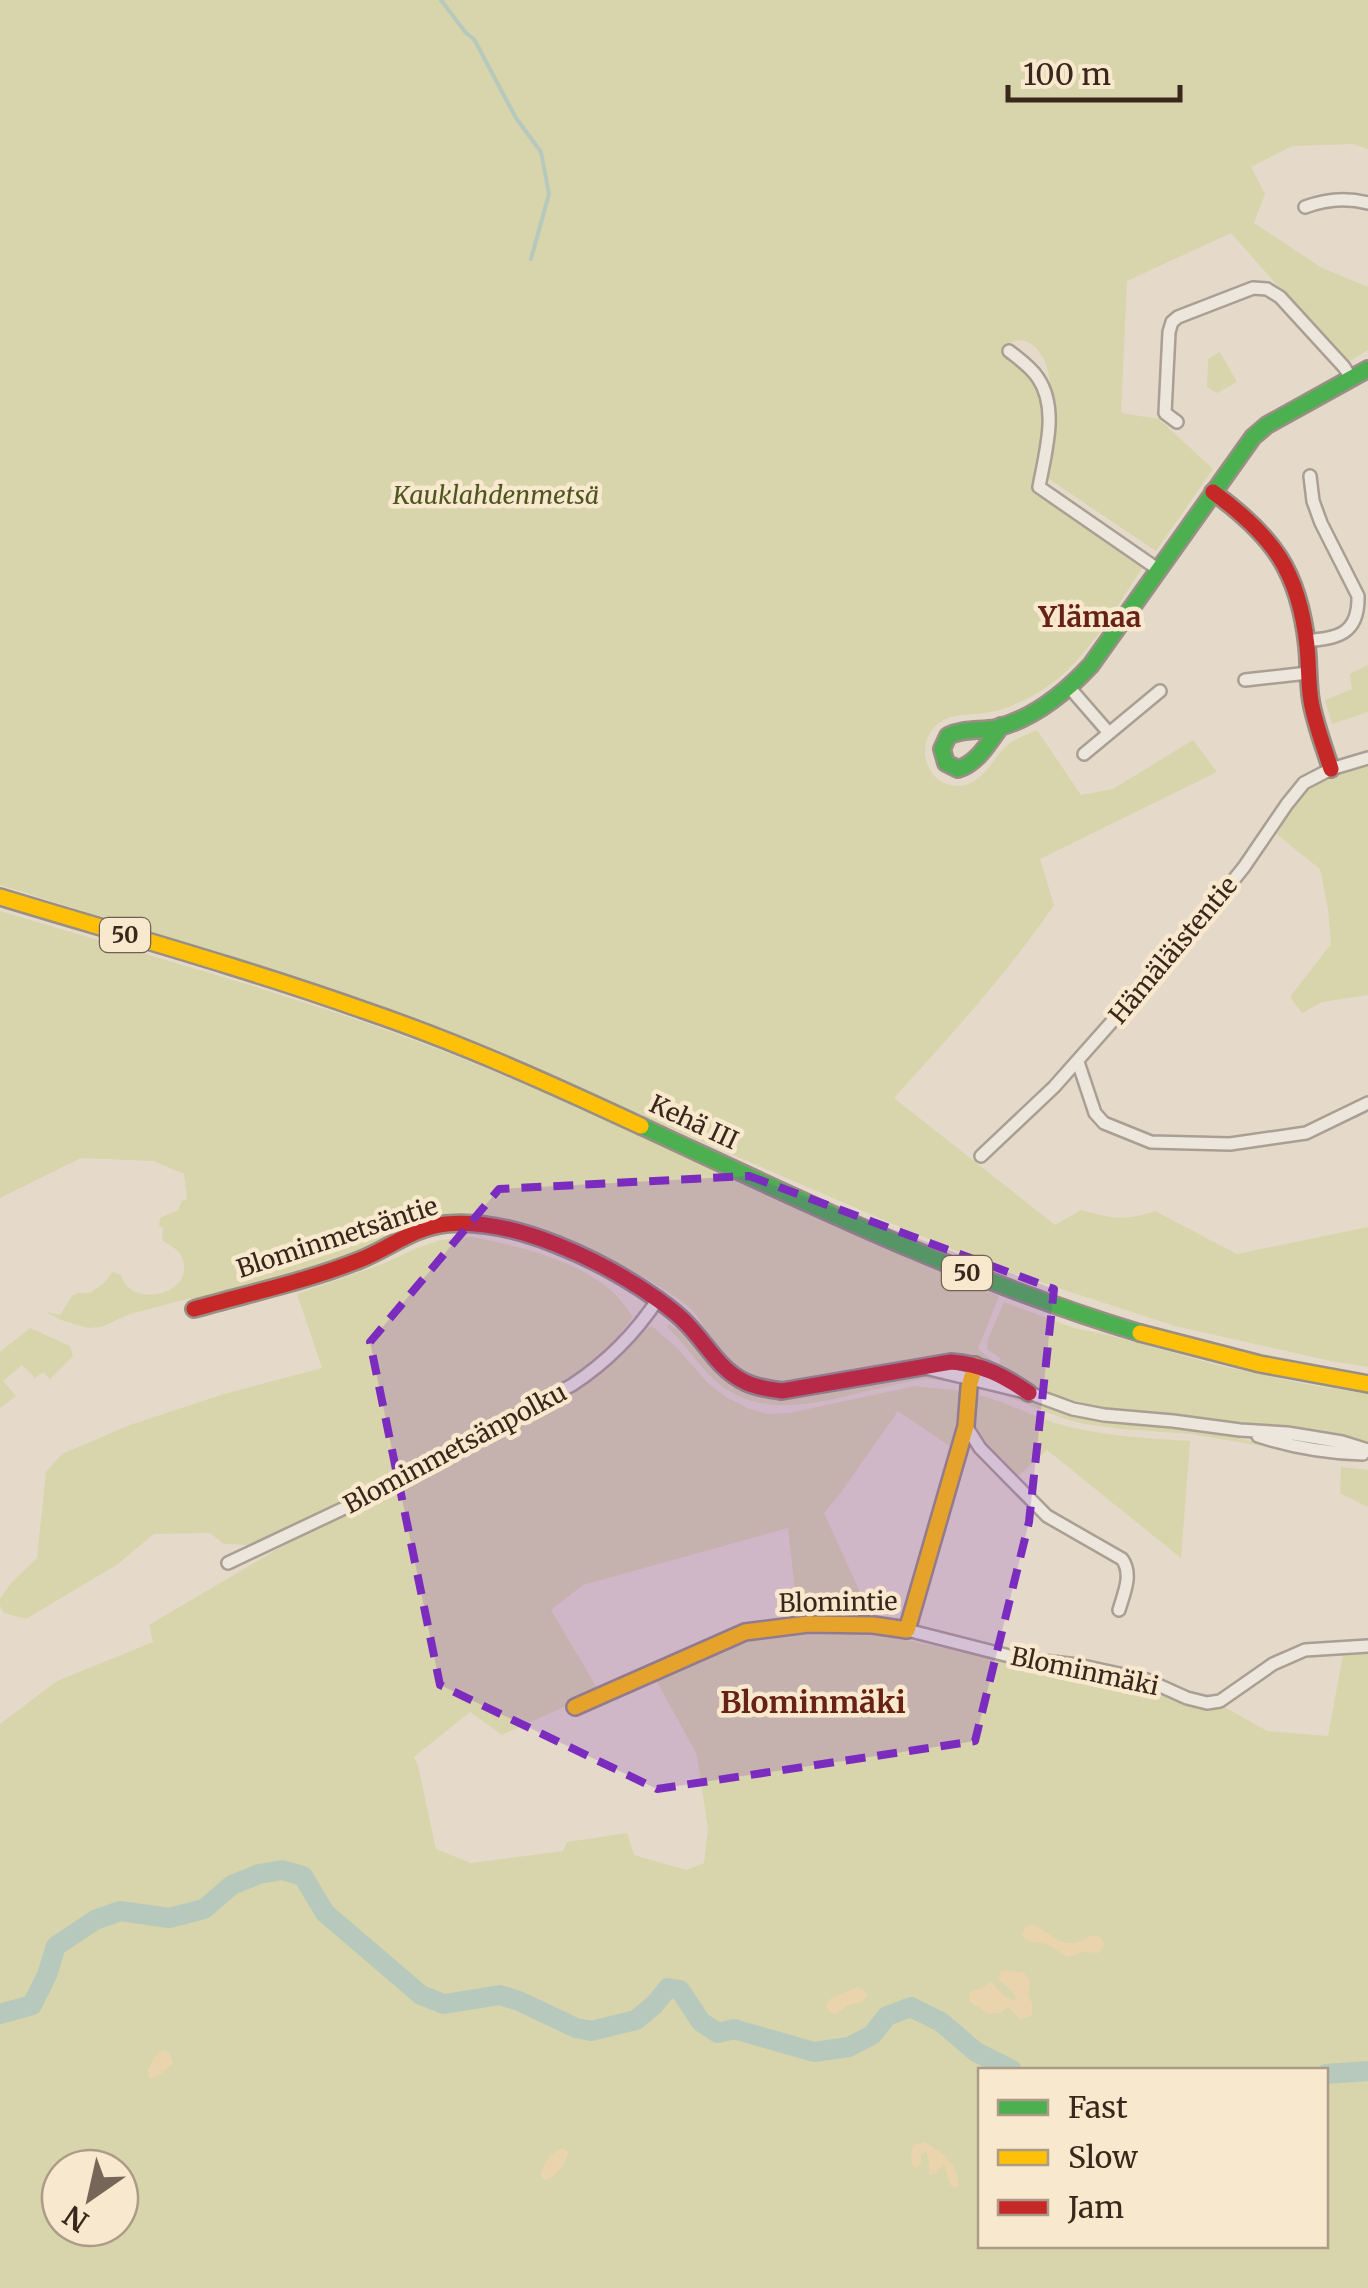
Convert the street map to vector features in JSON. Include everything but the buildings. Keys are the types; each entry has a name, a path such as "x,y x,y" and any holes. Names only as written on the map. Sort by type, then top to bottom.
{"main road":[{"path":"1001,726 1069,687 1101,654 1259,430 1368,369"},
{"path":"1214,492 1251,520 1278,551 1298,592 1311,703 1331,769"},
{"name":"Kehä III","path":"0,897 331,1000 468,1049 658,1132 857,1226 1006,1289 1206,1352 1368,1384"},
{"name":"Blominmetsäntie","path":"194,1309 365,1258 428,1228 482,1224 559,1247 600,1265 658,1299 684,1319 713,1358 749,1386 782,1392 944,1360 973,1371 1007,1377 1029,1393"},
{"name":"Blomintie","path":"575,1707 745,1632 808,1624 907,1630 966,1426 973,1371"}],"street":[{"path":"1305,207 1346,198 1368,203"},
{"path":"1177,422 1165,413 1172,322 1253,288 1267,289 1280,298 1351,378"},
{"path":"1009,351 1038,376 1048,400 1046,450 1039,487 1160,570"},
{"path":"1306,641 1340,636 1351,624 1358,606 1358,596 1316,511 1310,476"},
{"path":"1245,680 1308,674"},
{"path":"1069,687 1109,733"},
{"path":"1084,754 1160,691"},
{"name":"Hämäläistentie","path":"981,1156 1054,1088 1196,927 1304,784 1331,769 1368,758"},
{"path":"1078,1062 1096,1113 1104,1123 1151,1142 1230,1144 1306,1133 1368,1103"},
{"name":"Blominmetsänpolku","path":"228,1563 408,1475 572,1385 598,1368 627,1339 658,1299"},
{"name":"Blominmetsäntie","path":"1029,1393 1104,1415 1240,1430 1284,1445 1340,1453 1368,1452"},
{"path":"966,1426 980,1448 1042,1512 1122,1559 1127,1566 1127,1580 1119,1610"},
{"name":"Blominmäki","path":"907,1630 1017,1658 1078,1665 1147,1680 1207,1703 1220,1701 1274,1664 1305,1650 1368,1646"}],"highlighted area":[{"path":"749,1176 1054,1289 1029,1522 975,1741 657,1789 440,1685 370,1342 499,1189"}],"green space":[{"name":"Kauklahdenmetsä","path":"0,0 1368,0 1368,149 1353,144 1292,146 1251,167 1265,194 1254,223 1322,268 1368,287 1368,350 1346,363 1231,233 1127,281 1121,413 1159,419 1213,469 1156,551 1046,477 1052,404 1046,366 1028,342 1013,342 1000,351 1032,376 1045,404 1034,491 1143,567 1091,644 1059,678 1010,706 951,717 939,723 926,744 928,766 942,782 965,785 979,778 1010,743 1037,730 1081,795 1113,789 1193,740 1217,772 1040,859 1054,905 997,980 894,1098 1055,1225 1081,1210 1118,1218 1155,1211 1237,1254 1368,1227 1368,1367 1175,1326 991,1266 429,1024 0,885"},
{"path":"1220,352 1237,382 1217,393 1207,387 1208,359"},
{"path":"1368,665 1368,712 1332,724 1325,700 1352,689 1350,674"},
{"path":"1368,766 1368,995 1322,1002 1302,1013 1290,997 1331,944 1328,909 1320,869 1275,833 1305,791 1331,777"},
{"path":"0,911 291,998 406,1037 598,1116 864,1239 999,1296 978,1349 992,1360 992,1365 796,1383 767,1381 735,1366 691,1309 648,1280 557,1237 499,1218 472,1214 436,1217 376,1247 328,1264 193,1302 191,1298 130,1314 101,1327 87,1328 61,1320 46,1312 60,1315 72,1296 90,1293 112,1272 121,1275 137,1293 149,1295 173,1288 181,1280 181,1255 162,1240 163,1228 159,1226 160,1218 178,1210 187,1199 184,1174 154,1161 81,1158 0,1198"},
{"path":"471,1237 523,1249 579,1269 611,1290 633,1317 609,1348 551,1390 375,1485 250,1545 224,1544 210,1533 154,1534 118,1564 26,1619 4,1613 0,1599 37,1558 46,1472 62,1454 130,1425 322,1368 297,1294 441,1240"},
{"path":"1004,1302 1074,1328 1221,1366 1368,1394 1368,1444 1181,1415 1105,1409 1038,1390 999,1367 1000,1358 987,1349"},
{"path":"669,1324 732,1385 767,1398 792,1399 902,1378 957,1379 956,1383 917,1380 808,1404 765,1404 745,1399 717,1383 667,1327"},
{"path":"652,1326 726,1397 767,1414 789,1413 915,1386 963,1391 951,1447 898,1411 824,1513 872,1618 798,1618 788,1528 583,1585 551,1610 599,1691 502,1735 470,1712 414,1757 436,1849 471,1863 563,1851 567,1842 627,1833 634,1855 686,1870 704,1863 708,1829 697,1755 656,1680 751,1638 781,1633 870,1632 1219,1704 1267,1731 1328,1736 1344,1649 1368,1648 1368,2288 0,2288 0,1724 57,1681 153,1642 149,1625 281,1547 540,1410 610,1365"},
{"path":"30,1328 70,1346 73,1356 50,1379 43,1372 35,1378 22,1365 3,1381 16,1396 0,1408 0,1352"},
{"path":"999,1390 1093,1420 1221,1434 1302,1453 1191,1434 1085,1424 998,1393"},
{"path":"972,1394 1072,1427 1122,1436 1190,1441 1181,1558 1047,1450 1016,1478 971,1431"},
{"path":"1341,1467 1368,1470 1368,1507 1340,1493"}],"sand":[{"path":"1035,1925 1069,1943 1092,1935 1100,1937 1103,1949 1068,1957 1049,1945 1022,1936 1026,1928"},
{"path":"1001,1971 1024,1973 1030,1982 1031,2016 1020,2019 1008,2007 989,2014 969,2001 970,1992 991,1981 1004,1996 1016,2000 1014,1993 998,1979"},
{"path":"858,1987 866,1992 862,2002 848,2005 835,2015 830,2012 826,2006 830,1999"},
{"path":"163,2050 170,2053 173,2063 152,2079 148,2076 150,2065"},
{"path":"924,2142 953,2165 958,2187 950,2185 944,2164 935,2174 929,2174 926,2151 921,2154 921,2164 913,2166 913,2145"},
{"path":"563,2148 568,2152 560,2169 550,2179 541,2177 548,2160"}],"waterway":[{"path":"441,0 474,39 516,118 541,152 549,194 531,259"},
{"path":"0,2014 32,2005 56,1946 95,1920 120,1911 169,1918 204,1909 232,1885 282,1870 303,1876 325,1913 421,1995 444,2004 500,1995 591,2031 636,2020 668,1988 680,1990 701,2022 718,2033 734,2029 814,2052 849,2047 872,2035 887,2016 911,2007 941,2022 976,2052 1008,2068"},
{"path":"1328,2074 1368,2071"}],"traffic: fast":[{"path":"1001,726 997,732 987,745 971,762 958,769 946,763 942,749 948,736 996,728 1010,724 1023,718 1060,694 1091,665 1253,437 1267,425 1368,369"},
{"path":"641,1126 949,1265 1140,1333"}],"traffic: slow":[{"path":"0,897 401,1023 641,1126"},
{"path":"1140,1333 1260,1364 1368,1384"},
{"path":"575,1707 745,1632 808,1624 907,1630 966,1426 975,1365"}],"traffic: jam":[{"path":"1213,492 1267,540 1290,576 1303,620 1313,710 1331,769"},
{"path":"194,1309 342,1267 424,1229 472,1224 528,1235 611,1270 673,1311 728,1371 754,1386 782,1391 951,1362 992,1372 1029,1393"}],"district":[{"name":"Ylämaa","path":"1090,617"},
{"name":"Blominmäki","path":"813,1703"}]}
